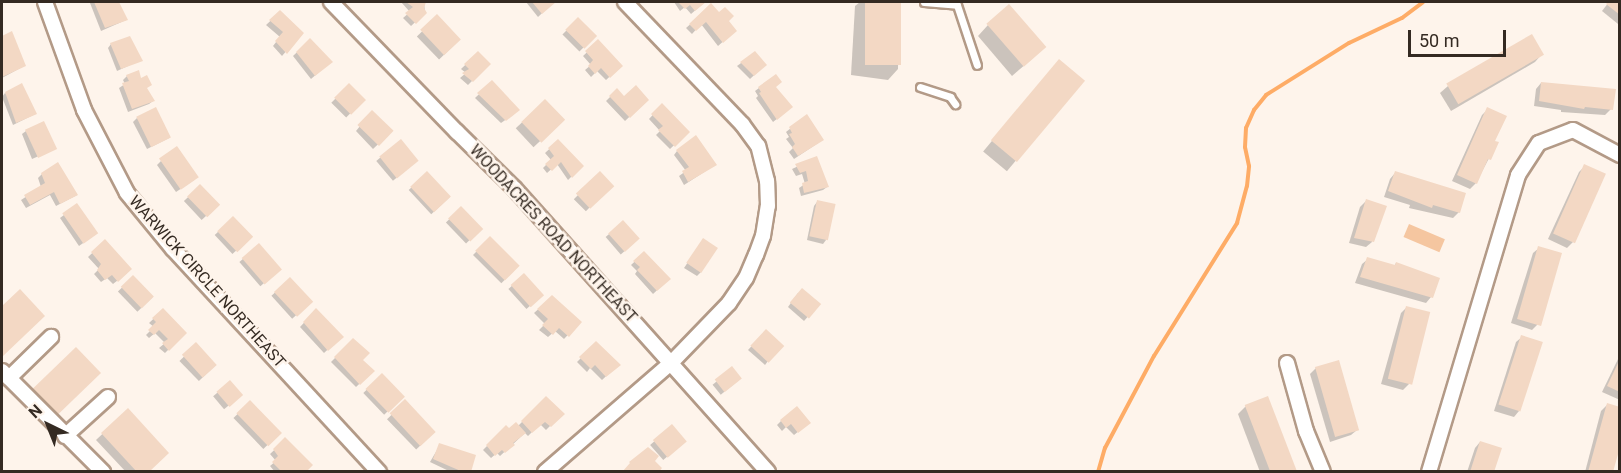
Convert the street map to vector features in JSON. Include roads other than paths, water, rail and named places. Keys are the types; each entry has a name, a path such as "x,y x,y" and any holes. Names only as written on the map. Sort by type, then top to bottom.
{"street":[{"name":"WARWICK CIRCLE NORTHEAST","path":"45,2 84,110 127,193 173,249 379,471"},
{"name":"WOODACRES ROAD NORTHEAST","path":"331,2 514,188 768,471"},
{"path":"545,471 672,362 729,303 746,278 763,236 768,206 767,181 758,146 742,124 625,2"},
{"path":"1429,471 1518,175 1539,143 1573,130 1620,155"},
{"path":"51,338 5,375 103,471"},
{"path":"1287,363 1306,431 1323,471"},
{"path":"65,436 108,397"}],"lane":[{"path":"924,2 957,5 977,65"},
{"path":"920,87 950,97 955,104"}],"waterway":[{"path":"1098,472 1105,448 1154,356 1237,223 1247,186 1249,166 1245,147 1246,128 1254,110 1266,95 1349,43 1402,18 1423,2"}]}
